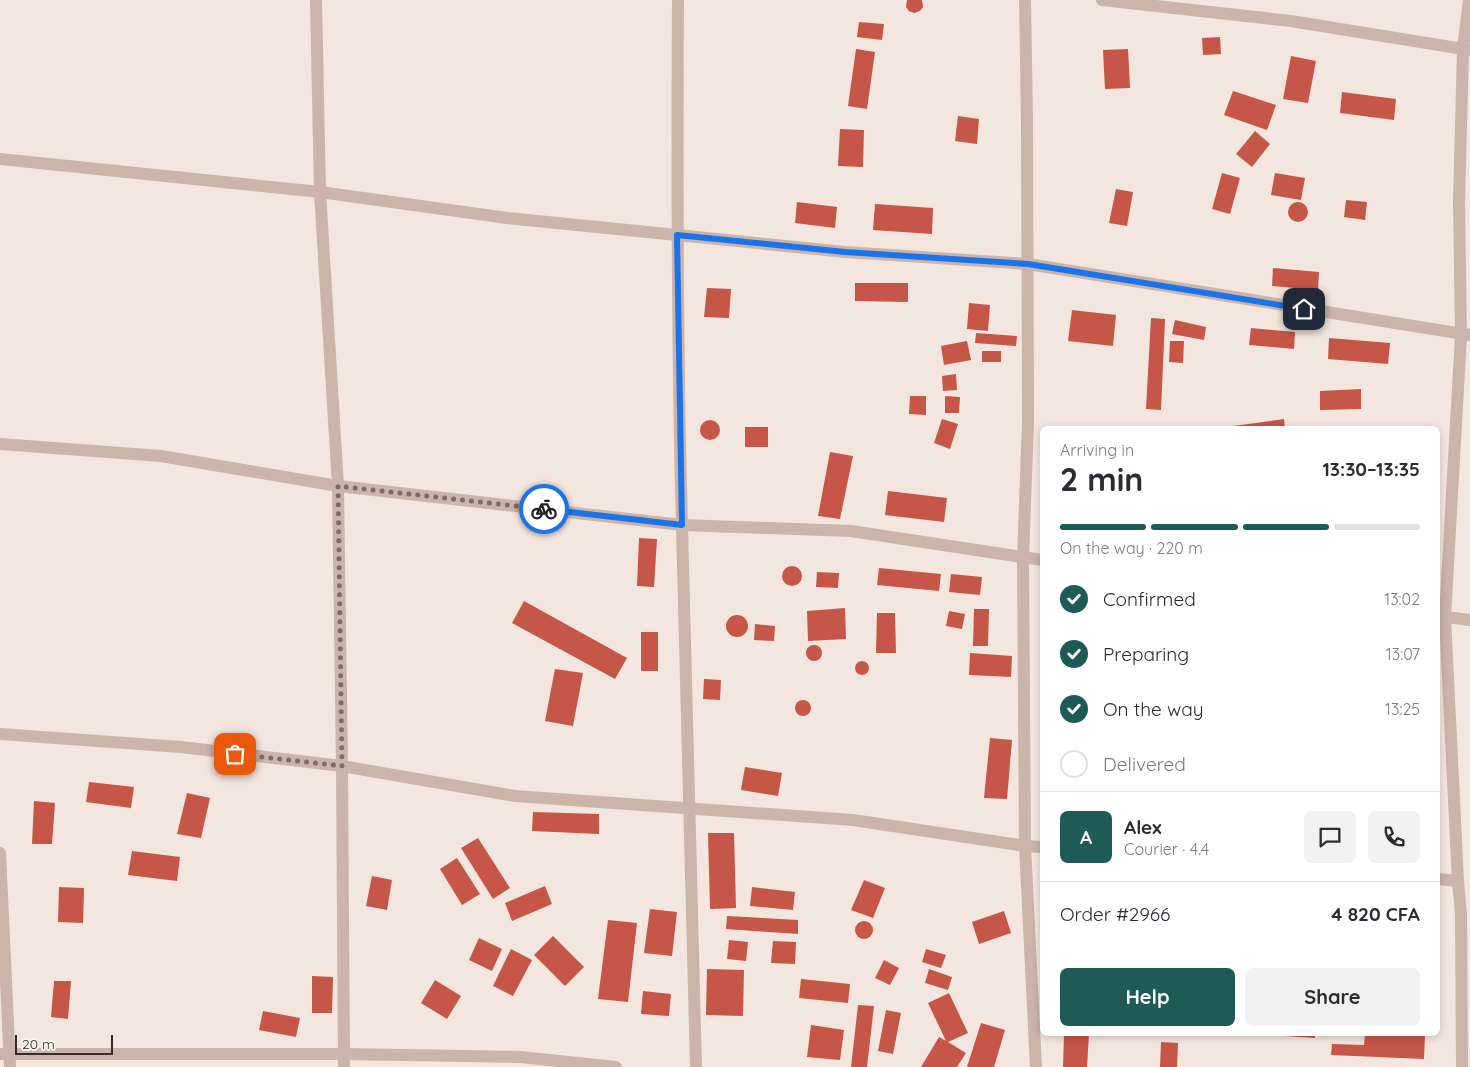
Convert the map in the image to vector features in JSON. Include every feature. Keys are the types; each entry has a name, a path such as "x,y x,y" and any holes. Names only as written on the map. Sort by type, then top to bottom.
{"street":[{"path":"316,0 320,192 338,486 344,1067"},
{"path":"678,0 677,235 682,525 696,1067"},
{"path":"1025,0 1028,422 1022,558 1025,846 1036,1067"},
{"path":"1102,0 1291,21 1466,49"},
{"path":"1462,1067 1466,916 1458,881 1441,617 1466,335 1459,201 1469,0"},
{"path":"0,159 320,192 508,218 845,252 1028,264 1466,335"},
{"path":"0,444 161,456 338,486 682,525 851,531 1040,560"},
{"path":"1441,617 1470,620"},
{"path":"0,734 182,747 342,766 515,796 853,820 1040,848"},
{"path":"0,853 5,1054 10,1067"},
{"path":"1440,879 1458,881"},
{"path":"5,1054 343,1054 520,1057 616,1067"}],"building":[{"path":"907,0 922,0 923,7 920,11 914,13 909,11 906,7"},
{"path":"859,22 884,24 882,40 857,37"},
{"path":"1220,37 1221,54 1203,55 1202,38"},
{"path":"856,49 875,52 867,109 848,106"},
{"path":"1128,49 1130,88 1105,89 1103,50"},
{"path":"1291,56 1316,61 1308,103 1283,99"},
{"path":"1233,91 1276,105 1267,130 1224,115"},
{"path":"1342,92 1396,99 1394,120 1340,113"},
{"path":"958,116 979,119 977,144 955,141"},
{"path":"840,129 864,130 863,167 838,166"},
{"path":"1255,131 1270,144 1252,167 1236,154"},
{"path":"1222,173 1240,178 1230,214 1212,209"},
{"path":"1275,173 1305,178 1301,200 1271,195"},
{"path":"1116,189 1133,192 1127,226 1109,223"},
{"path":"1346,200 1367,202 1365,220 1344,217"},
{"path":"797,202 837,207 835,228 795,223"},
{"path":"1298,202 1305,205 1308,212 1305,219 1298,222 1291,219 1288,212 1291,205"},
{"path":"875,204 933,208 932,234 873,230"},
{"path":"1273,268 1319,272 1318,290 1272,286"},
{"path":"855,283 908,283 908,302 855,301"},
{"path":"707,288 731,289 729,318 704,317"},
{"path":"969,303 990,305 988,331 967,329"},
{"path":"1072,310 1116,315 1113,346 1068,341"},
{"path":"1151,318 1165,319 1161,410 1146,409"},
{"path":"1175,320 1206,327 1204,340 1172,334"},
{"path":"1251,328 1295,332 1294,349 1249,345"},
{"path":"976,333 1017,336 1016,346 975,343"},
{"path":"1329,338 1390,343 1388,364 1328,359"},
{"path":"967,341 971,360 944,365 941,346"},
{"path":"1170,341 1184,341 1183,363 1169,362"},
{"path":"982,351 1001,351 1001,362 982,362"},
{"path":"956,374 957,390 943,391 942,376"},
{"path":"1361,389 1361,409 1320,410 1320,391"},
{"path":"910,396 926,396 926,415 909,414"},
{"path":"945,396 960,397 959,413 945,413"},
{"path":"942,419 958,424 950,449 934,443"},
{"path":"1284,419 1285,426 1234,426"},
{"path":"710,420 717,423 720,430 717,437 710,440 703,437 700,430 703,423"},
{"path":"745,427 768,427 768,447 745,447"},
{"path":"830,452 853,456 840,519 818,516"},
{"path":"888,491 947,498 944,522 885,515"},
{"path":"639,538 657,539 654,587 637,586"},
{"path":"792,566 799,569 802,576 799,583 792,586 785,583 782,576 785,569"},
{"path":"879,568 941,574 939,591 877,585"},
{"path":"817,572 839,573 838,588 816,587"},
{"path":"951,574 982,577 980,595 949,592"},
{"path":"524,601 627,658 615,679 512,623"},
{"path":"845,608 846,639 808,641 807,611"},
{"path":"974,609 989,609 988,646 973,646"},
{"path":"949,611 965,614 962,629 946,626"},
{"path":"877,613 895,613 896,653 876,653"},
{"path":"733,615 741,615 748,622 748,630 741,637 733,637 726,630 726,622"},
{"path":"755,624 775,626 774,641 754,640"},
{"path":"641,632 658,632 658,671 641,671"},
{"path":"811,645 817,645 822,650 820,659 811,661 806,656 806,650"},
{"path":"970,653 1012,656 1011,677 969,675"},
{"path":"859,661 865,661 869,668 865,675 859,675 855,671 855,665"},
{"path":"555,669 583,673 573,726 545,721"},
{"path":"704,679 721,680 720,700 703,699"},
{"path":"803,700 809,702 811,708 809,714 803,716 797,714 795,708 797,702"},
{"path":"990,738 1012,740 1007,799 984,798"},
{"path":"745,767 782,773 778,796 741,790"},
{"path":"89,782 134,787 131,808 86,802"},
{"path":"187,793 210,798 201,838 177,834"},
{"path":"34,801 55,803 52,844 32,844"},
{"path":"533,812 599,814 599,834 532,831"},
{"path":"708,833 734,833 736,908 710,909"},
{"path":"478,838 510,888 493,899 461,848"},
{"path":"132,851 180,857 177,881 128,875"},
{"path":"457,858 480,894 462,905 440,869"},
{"path":"372,876 392,880 387,910 366,906"},
{"path":"864,880 885,888 873,918 851,910"},
{"path":"545,886 552,904 512,921 505,903"},
{"path":"59,887 84,888 83,923 58,922"},
{"path":"752,887 795,892 793,910 750,906"},
{"path":"650,909 677,912 672,956 644,953"},
{"path":"1004,911 1011,933 979,944 972,922"},
{"path":"727,916 798,920 798,934 726,929"},
{"path":"608,920 637,923 628,1002 598,999"},
{"path":"860,921 868,921 873,926 871,937 860,939 855,934 855,926"},
{"path":"553,936 584,967 565,986 534,955"},
{"path":"479,938 502,949 492,971 469,960"},
{"path":"729,940 748,942 746,961 727,959"},
{"path":"773,941 796,942 795,964 771,963"},
{"path":"511,949 532,960 513,996 493,986"},
{"path":"926,949 946,955 941,968 922,962"},
{"path":"884,960 899,968 890,985 875,978"},
{"path":"707,969 744,970 743,1016 706,1015"},
{"path":"929,969 952,977 948,990 925,983"},
{"path":"312,976 333,977 332,1013 312,1013"},
{"path":"801,979 850,984 848,1003 799,998"},
{"path":"435,980 461,996 447,1019 421,1003"},
{"path":"54,981 71,981 68,1019 51,1017"},
{"path":"643,991 671,994 669,1016 641,1014"},
{"path":"949,993 968,1033 948,1042 966,1053 957,1067 921,1067 939,1037 946,1041 928,1003"},
{"path":"858,1005 874,1006 867,1067 851,1067"},
{"path":"886,1010 901,1013 893,1054 878,1051"},
{"path":"263,1011 300,1018 296,1037 259,1030"},
{"path":"981,1023 1005,1030 994,1067 967,1067"},
{"path":"811,1025 844,1030 840,1060 807,1057"},
{"path":"1064,1036 1089,1036 1087,1067 1063,1067"},
{"path":"1285,1036 1315,1036 1315,1038"},
{"path":"1365,1036 1425,1036 1424,1059 1331,1055 1332,1044 1364,1045"},
{"path":"1161,1042 1178,1043 1177,1067 1160,1067"}],"way so far":[{"path":"235,754 342,766 338,486 544,509"}],"route":[{"path":"544,509 682,525 677,235 845,252 1028,264 1304,309"}]}
